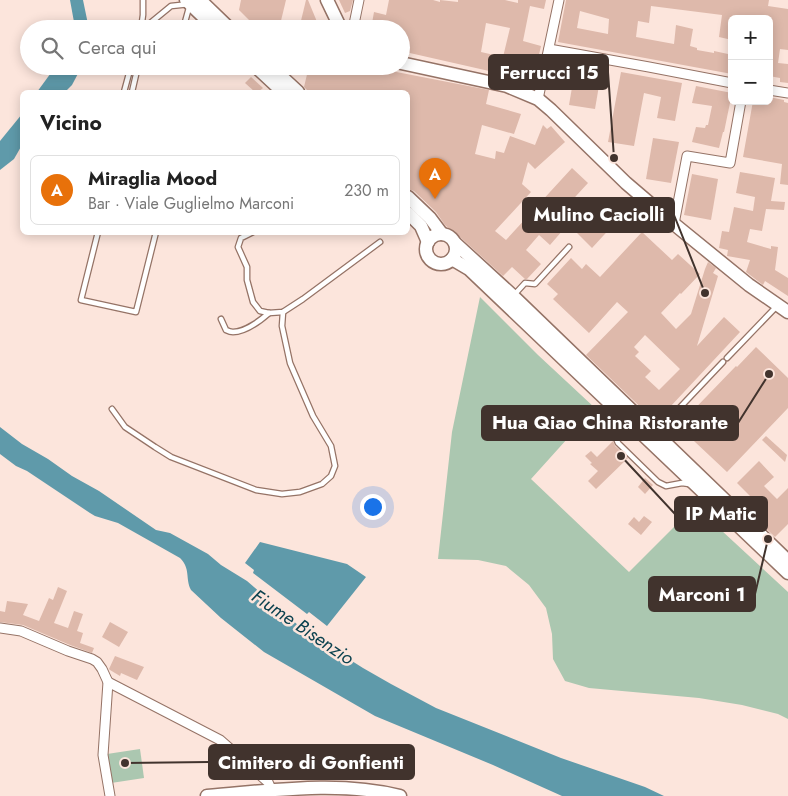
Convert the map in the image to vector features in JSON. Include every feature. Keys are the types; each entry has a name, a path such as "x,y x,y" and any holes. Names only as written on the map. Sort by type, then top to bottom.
{"main road":[{"path":"327,0 337,20"},
{"path":"192,1 208,20"},
{"path":"192,1 218,20"},
{"path":"410,65 507,86 538,98 626,184 749,285 783,308"},
{"path":"265,75 281,90"},
{"path":"280,75 296,90"},
{"path":"410,199 430,218 442,234"},
{"path":"410,215 421,226 428,242"},
{"path":"455,243 456,249 448,263 440,264 428,257 426,251 428,242 432,237 442,234 452,239 788,561"},
{"path":"452,259 469,269 788,573"},
{"path":"207,796 337,787 400,796"}],"street":[{"path":"355,20 359,0"},
{"path":"538,98 559,0"},
{"path":"549,49 728,82"},
{"path":"773,91 788,93"},
{"path":"674,224 687,156 730,163 740,105"},
{"path":"0,628 21,632 92,659 102,668 108,682 103,755 110,796"},
{"path":"108,682 220,740 268,782 272,791"}],"lane":[{"path":"143,0 143,20"},
{"path":"153,20 171,6 192,1"},
{"path":"185,20 192,1"},
{"path":"124,90 128,75"},
{"path":"132,90 136,75"},
{"path":"97,235 81,300 136,312 155,235"},
{"path":"248,235 242,238 238,247 248,268 247,280 252,302 260,311 269,312 282,312 303,299 380,242"},
{"path":"513,296 525,283 535,284 569,247"},
{"path":"727,358 783,308"},
{"path":"221,319 226,330 232,332 261,321 269,312"},
{"path":"112,409 125,427 171,457 256,490 282,494 300,492 322,484 331,476 335,466 331,446 313,416 290,363 282,326 282,312"},
{"path":"657,435 669,418 723,362"},
{"path":"604,398 609,411 609,422 618,443 658,482 666,486 682,483 696,486"}],"green space":[{"path":"480,297 595,408 531,479 629,572 695,506 788,592 788,719 778,714 742,705 699,698 589,688 565,681 553,659 552,634 546,608 529,585 506,566 478,560 438,559 452,432"},
{"path":"140,749 144,778 111,783 107,754"}],"water":[{"path":"70,0 83,0 87,20 74,20"},
{"path":"49,75 77,75 67,90 38,90"},
{"path":"20,116 20,148 14,159 0,170 0,141"},
{"path":"0,427 22,444 99,491 156,530 170,533 208,554 221,565 247,581 306,632 391,684 436,708 561,758 645,787 664,796 562,796 375,716 264,652 221,618 191,590 186,566 180,558 118,523 95,516 0,454"},
{"path":"260,542 347,564 366,577 327,626 309,612 307,614 253,573 254,570 245,563"}],"building":[{"path":"241,0 286,0 281,20 249,20 239,10"},
{"path":"306,0 308,0 316,20 301,20"},
{"path":"339,0 353,0 350,11 345,13"},
{"path":"389,0 458,2 458,0 505,0 518,3 518,0 546,0 544,9 530,6 523,41 541,46 533,81 410,53 410,20 373,20 374,12 386,15","holes":["486,23 510,28 503,57 481,52"]},
{"path":"566,0 769,0 768,6 788,9 788,50 780,49 778,63 788,64 788,83 780,82 780,78 773,77 773,15 728,15 728,39 719,37 722,15 651,6 649,23 638,21 636,37 674,44 676,25 693,29 690,46 697,48 697,50 728,54 728,73 558,42","holes":["580,11 609,19 608,34 577,28"]},
{"path":"576,64 602,68 595,109 569,105"},
{"path":"621,72 682,83 675,121 657,118 661,97 644,93 634,146 608,142"},
{"path":"307,75 410,75 489,90 486,104 521,114 514,134 482,125 475,154 495,159 496,151 504,153 510,136 535,145 543,125 547,129 551,126 565,142 535,169 528,162 522,184 531,192 495,231 506,240 572,168 588,183 553,221 563,230 550,245 539,235 526,250 541,264 527,279 512,267 503,276 445,225 436,212 414,191 410,190 410,90 307,90 304,87"},
{"path":"251,77 263,88 253,90 245,83"},
{"path":"696,86 728,92 728,105 730,105 719,148 692,142 696,127 705,128 708,125 712,106 692,103"},
{"path":"773,98 784,100 784,102 788,103 788,185 780,184 782,164 743,157 752,105 773,105"},
{"path":"653,138 679,142 671,183 646,179"},
{"path":"740,172 775,178 771,201 785,202 784,210 766,209 762,231 750,229 747,242 771,249 771,246 778,247 775,270 788,278 788,296 765,281 763,285 746,272 750,260 727,256 728,250 719,248 722,231 729,232 734,207 753,211 755,197 736,193"},
{"path":"692,174 718,179 711,220 684,215"},
{"path":"610,197 626,211 592,248 577,233"},
{"path":"642,232 672,260 678,254 700,274 661,313 676,329 691,314 708,262 716,268 713,273 718,276 697,346 724,317 740,332 656,422 586,355 628,312 617,302 589,333 553,299 558,294 547,284 571,258 582,269 586,264 600,277","holes":["645,335 680,369 659,390 645,377 651,371 635,356 639,352 634,347"]},
{"path":"756,347 788,378 788,408 727,472 678,426"},
{"path":"766,436 787,455 785,462 762,440"},
{"path":"613,441 615,446 628,458 596,489 588,481 598,471 585,456 591,451 597,457"},
{"path":"759,461 774,477 764,486 777,499 788,488 788,524 775,537 757,520 765,511 737,483"},
{"path":"645,478 653,485 645,494 638,487"},
{"path":"644,516 652,522 641,535 628,524 634,517 639,522"},
{"path":"58,587 67,591 54,623 68,628 74,611 83,614 77,631 83,633 80,643 94,648 92,653 23,625 0,622 0,611 5,612 7,601 28,604 23,615 39,621 49,598 53,600"},
{"path":"110,622 128,632 119,647 102,637"},
{"path":"115,656 144,667 137,680 121,673 120,676 109,669"}],"place":[{"name":"Ferrucci 15","path":"614,158"},
{"name":"Miraglia Mood","path":"435,199"},
{"name":"Mulino Caciolli","path":"705,293"},
{"name":"Hua Qiao China Ristorante","path":"769,374"},
{"name":"IP Matic","path":"621,456"},
{"name":"Marconi 1","path":"768,539"},
{"name":"Cimitero di Gonfienti","path":"125,763"}],"water label":[{"name":"Fiume Bisenzio","path":"303,627"}]}
